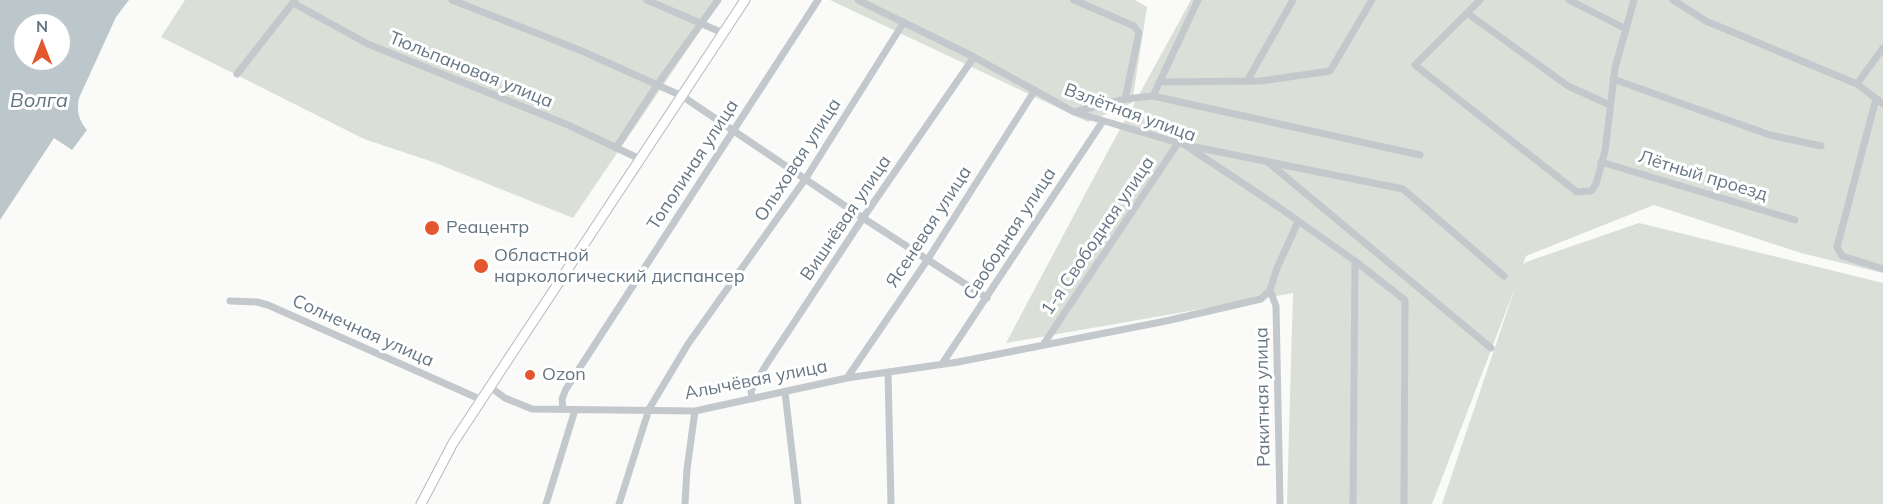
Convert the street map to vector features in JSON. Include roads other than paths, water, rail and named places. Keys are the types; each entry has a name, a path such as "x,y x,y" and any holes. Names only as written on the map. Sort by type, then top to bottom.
{"main road":[{"path":"421,504 453,443 745,0"}],"street":[{"path":"452,0 582,51 682,96 987,298"},
{"path":"647,0 723,33"},
{"path":"616,148 657,85 718,0"},
{"name":"Тополиная улица","path":"563,409 562,399 566,389 818,0"},
{"name":"Взлётная улица","path":"858,0 974,57 1074,112 1181,144 1277,206 1355,261 1405,300 1404,504"},
{"path":"1074,0 1129,24 1139,33 1125,99"},
{"path":"1153,96 1198,0"},
{"path":"1247,81 1293,0"},
{"path":"1159,82 1261,81 1330,71 1372,0"},
{"path":"1480,0 1414,65 1577,192 1585,193 1594,187 1605,151 1613,79 1634,0"},
{"path":"1569,0 1626,29"},
{"path":"1673,0 1706,21 1857,84 1880,101 1837,247 1842,256 1883,269"},
{"path":"237,74 294,1"},
{"name":"Тюльпановая улица","path":"294,1 368,44 568,125 640,159"},
{"path":"1467,13 1568,86 1610,105"},
{"name":"Ольховая улица","path":"619,504 649,409 688,344 806,178 904,22"},
{"path":"1857,84 1883,48"},
{"name":"Вишнёвая улица","path":"752,399 751,391 766,365 863,218 974,57"},
{"path":"1613,79 1770,135 1821,146"},
{"name":"Ясеневая улица","path":"847,378 928,259 1035,90"},
{"path":"1074,112 1125,99 1153,96 1420,155"},
{"name":"Свободная улица","path":"942,364 1103,121"},
{"path":"1181,144 1403,189 1504,276"},
{"name":"1-я Свободная улица","path":"1043,345 1181,144"},
{"path":"1267,162 1491,348"},
{"name":"Лётный проезд","path":"1601,162 1796,220"},
{"path":"1270,290 1277,268 1298,222"},
{"path":"1353,504 1355,261"},
{"name":"Алычёвая улица","path":"490,387 505,398 532,409 695,411 847,378 942,364 1166,321 1257,300 1270,290"},
{"name":"Ракитная улица","path":"1270,290 1276,306 1280,504"},
{"name":"Солнечная улица","path":"230,301 257,302 268,305 482,400"},
{"path":"888,372 891,504"},
{"path":"785,392 798,504"},
{"path":"546,504 575,410"},
{"path":"685,504 695,411"}],"water":[{"name":"Волга","path":"0,0 129,0 116,17 79,98 79,115 87,130 72,150 54,138 0,220"}],"place":[{"name":"Реацентр","path":"432,228"},
{"name":"Областной наркологический диспансер","path":"481,266"},
{"name":"Ozon","path":"530,375"}]}
